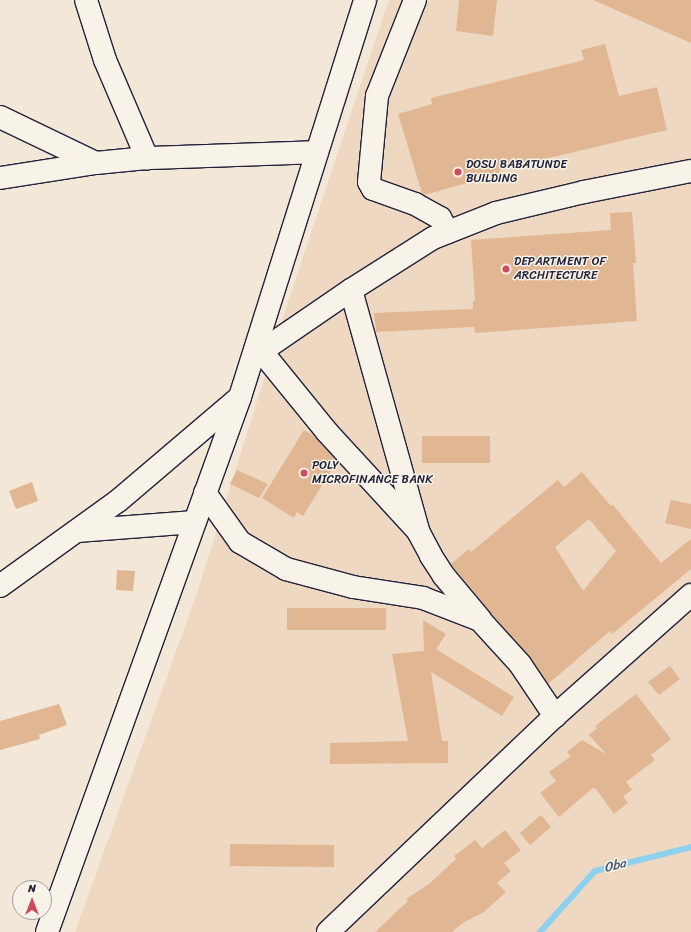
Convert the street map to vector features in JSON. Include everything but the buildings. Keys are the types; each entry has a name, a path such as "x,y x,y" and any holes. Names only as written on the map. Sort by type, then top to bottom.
{"street":[{"path":"86,0 105,60 147,158"},
{"path":"47,932 240,397 258,355 317,152 365,0"},
{"path":"416,0 377,96 369,182 373,189 415,204 440,218 448,232"},
{"path":"0,117 96,163"},
{"path":"5,173 147,158 317,152"},
{"path":"258,355 351,290 433,238 496,213 584,192 691,171"},
{"path":"351,290 419,533 444,576 480,620 520,664 555,716"},
{"path":"258,355 419,533"},
{"path":"0,586 118,501 240,397"},
{"path":"205,493 240,542 286,569 354,587 423,598 480,620"},
{"path":"77,531 195,522"},
{"path":"328,932 555,716 691,595"}],"shaded area":[{"path":"389,0 691,0 691,932 75,932 197,593 288,302"}],"waterway":[{"name":"Oba","path":"540,932 595,871 691,847"}],"place":[{"name":"DOSU BABATUNDE BUILDING","path":"458,172"},
{"name":"DEPARTMENT OF ARCHITECTURE","path":"506,269"},
{"name":"POLY MICROFINANCE BANK","path":"304,473"}]}
